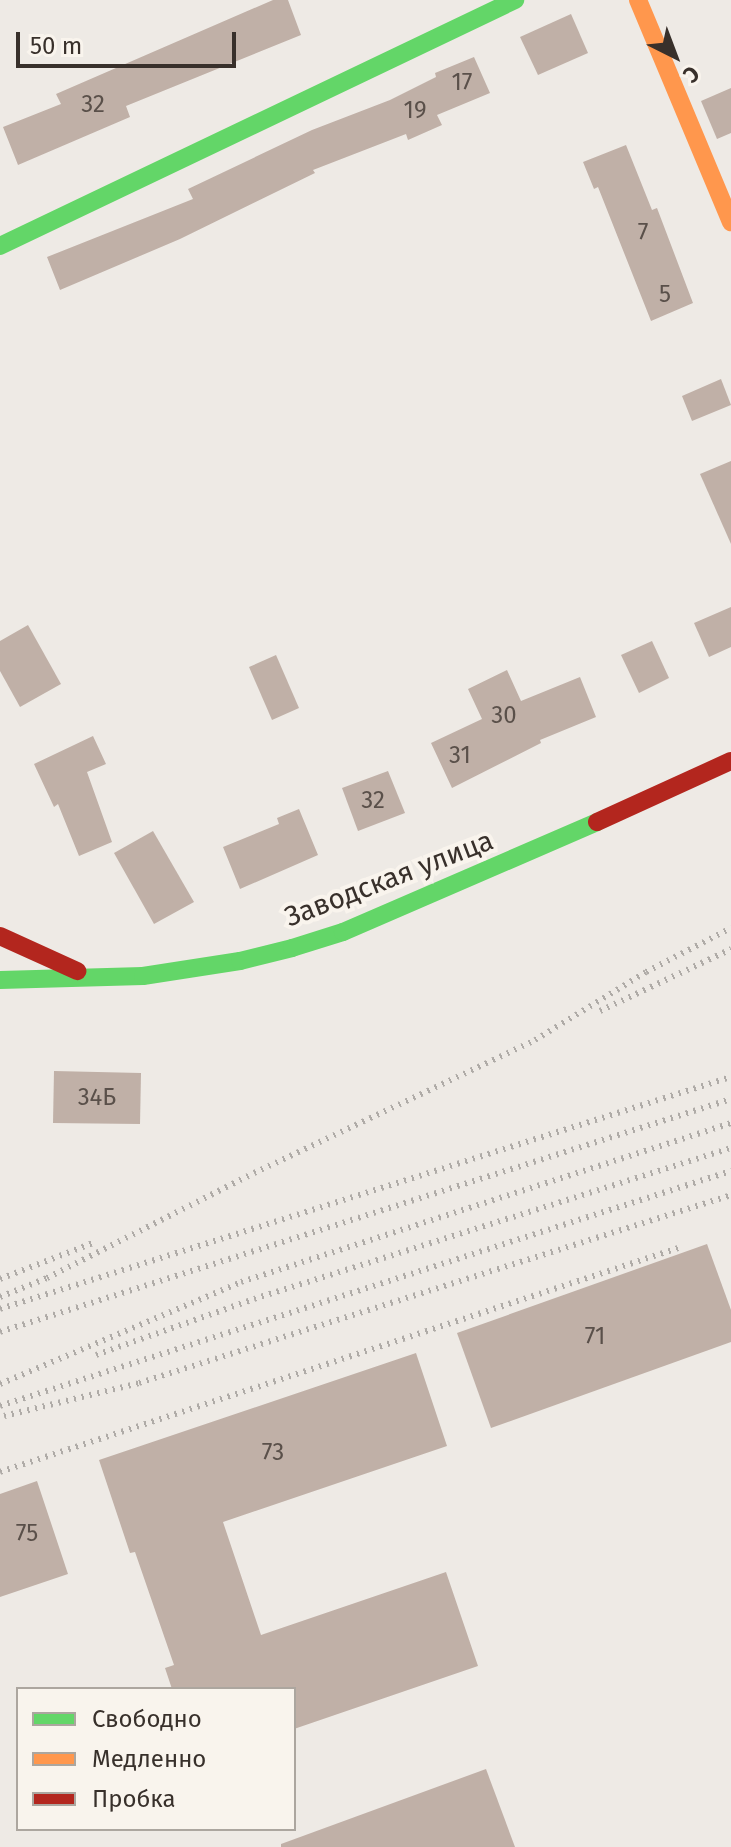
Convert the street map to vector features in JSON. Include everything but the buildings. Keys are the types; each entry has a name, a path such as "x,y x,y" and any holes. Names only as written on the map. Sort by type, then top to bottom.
{"main road":[{"path":"0,246 515,0"},
{"path":"638,0 731,222"},
{"name":"Заводская улица","path":"0,980 143,976 240,961 343,932 481,875 731,761"},
{"path":"0,936 46,959 91,976"}],"railway":[{"path":"0,1297 47,1278 254,1173 535,1040 646,972 731,928"},
{"path":"600,1011 731,949"},
{"path":"0,1309 731,1077"},
{"path":"0,1332 731,1099"},
{"path":"0,1384 241,1282 731,1123"},
{"path":"96,1355 254,1299 731,1148"},
{"path":"0,1406 731,1171"},
{"path":"4,1416 139,1383 731,1195"},
{"path":"0,1279 93,1243"},
{"path":"0,1472 681,1247"}],"traffic: fast":[{"path":"0,246 515,0"},
{"path":"0,980 143,976 240,961 292,948 343,932 597,822"}],"traffic: slow":[{"path":"638,0 731,222"}],"traffic: jam":[{"path":"597,822 731,761"},
{"path":"0,936 77,971"}]}
